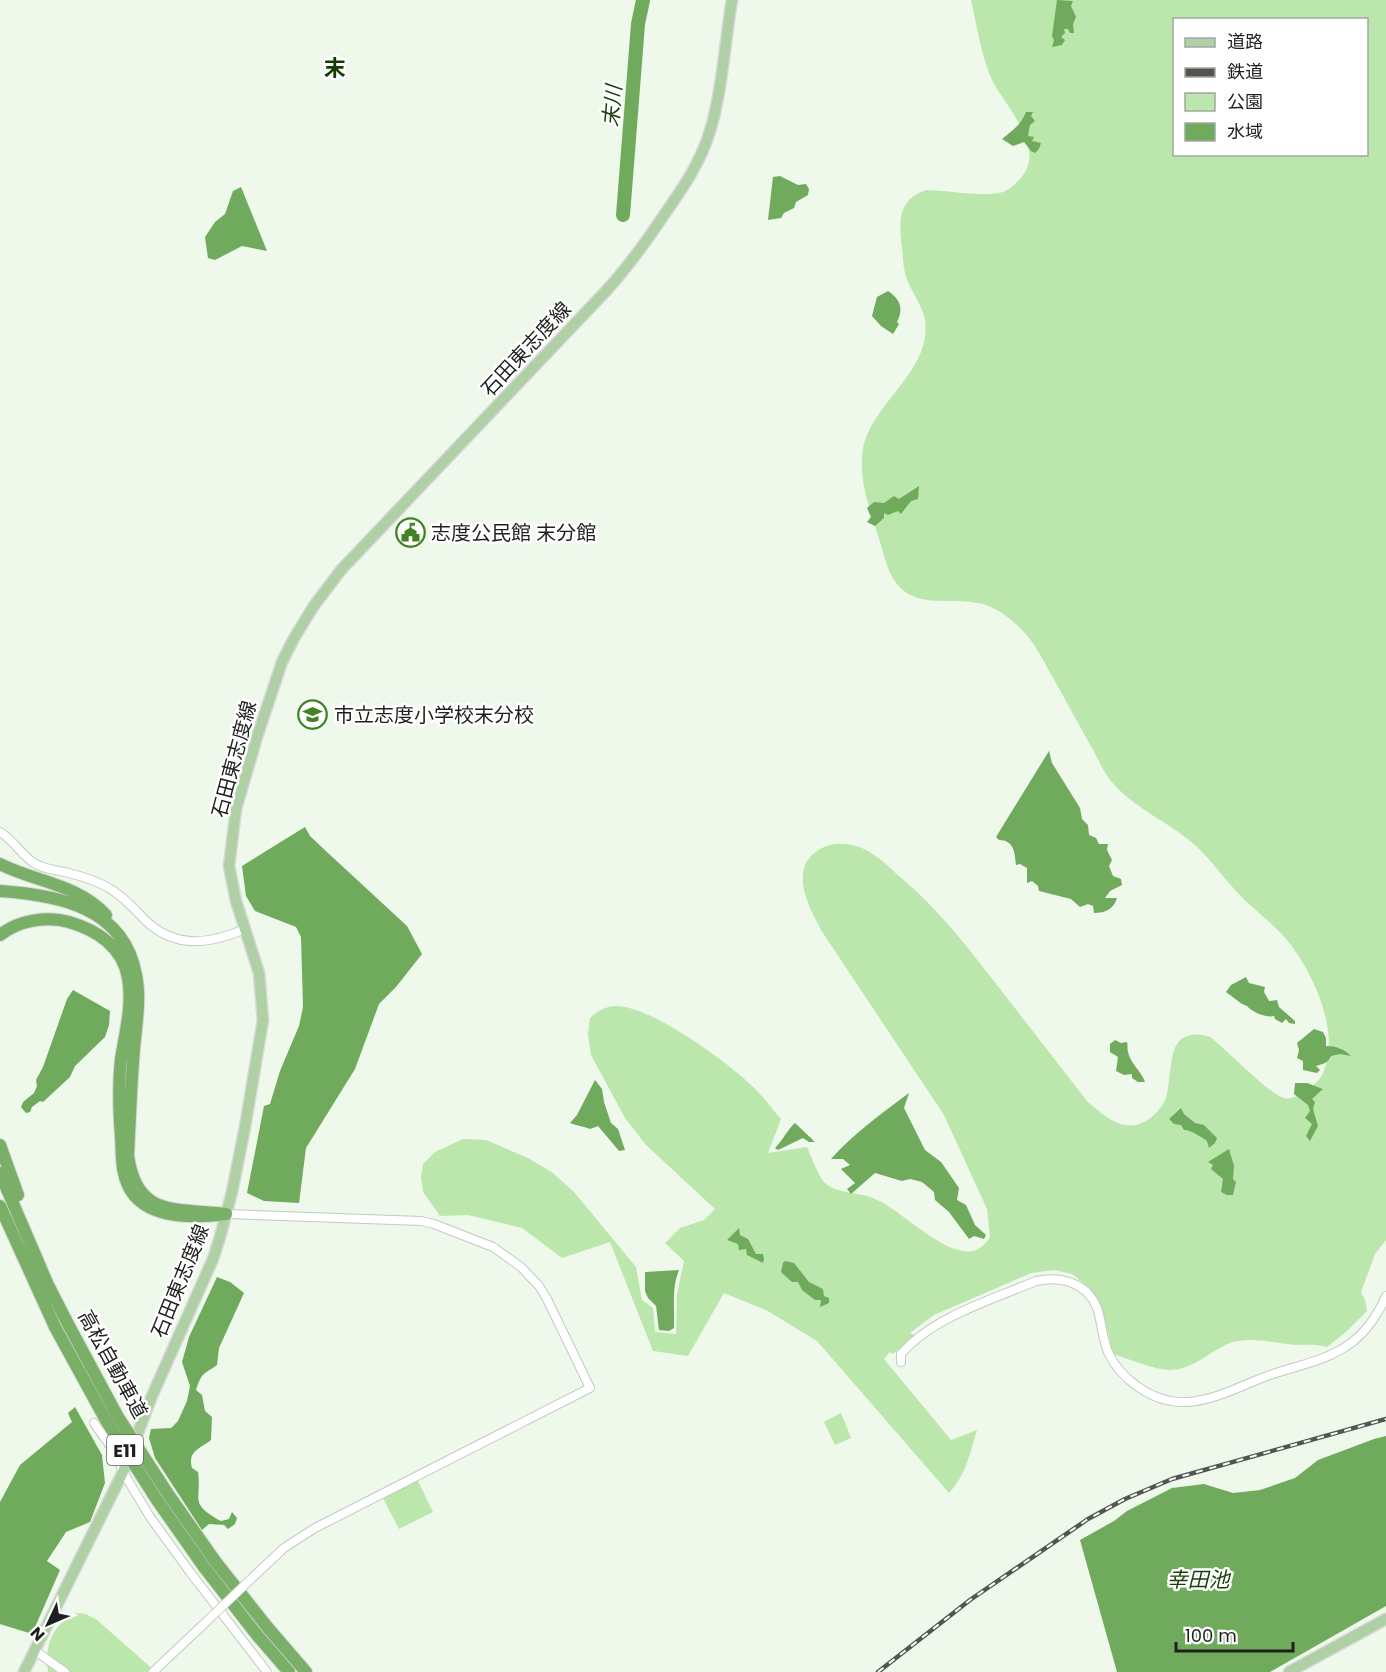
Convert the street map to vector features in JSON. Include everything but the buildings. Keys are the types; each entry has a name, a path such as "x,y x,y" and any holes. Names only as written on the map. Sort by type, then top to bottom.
{"highway":[{"path":"0,864 77,892 95,904 109,918 117,940"},
{"path":"0,891 31,893 66,900 101,917 117,940 130,953 137,976 128,1155 130,1173 136,1186 149,1200 162,1207 226,1214"},
{"path":"0,899 41,902 72,911 86,917 103,932 117,940"},
{"path":"0,935 24,922 49,919 69,922 117,940"},
{"path":"0,1145 48,1285"},
{"name":"高松自動車道","path":"0,1173 48,1285 118,1417 257,1635 289,1672"},
{"name":"高松自動車道","path":"0,1206 48,1314 106,1422 157,1500 210,1564 306,1672"},
{"path":"0,1223 48,1314"}],"main road":[{"name":"石田東志度線","path":"24,1672 123,1472 152,1396 213,1259 226,1214 245,1127 263,1020 259,973 236,901 229,866 236,809 282,662 313,607 342,570 620,277 645,245 687,183 710,130 732,0"},
{"path":"1289,1672 1386,1619"}],"street":[{"path":"0,832 34,863 50,870 92,880 112,890 132,905 158,930 173,938 192,942 214,939 245,929"},
{"path":"153,1672 284,1548 315,1528 590,1388 539,1286 521,1267 493,1247 421,1221 226,1214"},
{"path":"901,1362 901,1354 906,1347 947,1320 1036,1281 1051,1278 1067,1281 1080,1287 1090,1296 1097,1307 1108,1351 1125,1377 1150,1394 1167,1400 1187,1402 1208,1399 1273,1374 1313,1363 1332,1354 1352,1343 1366,1328 1386,1296"},
{"path":"94,1423 116,1454 123,1472 150,1517 267,1672"},
{"path":"34,1650 65,1672"}],"green space":[{"path":"971,0 1386,0 1386,1240 1375,1254 1361,1292 1367,1311 1327,1347 1246,1340 1223,1346 1195,1363 1179,1369 1165,1370 1150,1366 1113,1354 1102,1309 1088,1287 1072,1274 1054,1270 1031,1273 934,1315 910,1333 914,1335 884,1359 951,1440 977,1430 963,1471 949,1493 817,1341 766,1310 724,1293 688,1356 653,1351 610,1242 562,1258 522,1228 468,1215 440,1216 423,1192 421,1176 423,1164 435,1152 463,1139 486,1140 528,1158 553,1173 574,1192 636,1267 642,1300 653,1308 655,1332 676,1334 677,1294 684,1261 665,1243 680,1228 704,1220 715,1209 646,1145 625,1118 591,1055 588,1034 590,1018 607,1007 614,1006 647,1014 668,1025 711,1052 746,1080 781,1119 768,1153 807,1147 821,1177 831,1187 875,1199 948,1247 961,1251 972,1251 982,1246 990,1237 987,1209 944,1115 823,933 807,900 803,877 810,857 825,846 836,844 853,845 874,854 928,902 965,944 1087,1101 1111,1120 1120,1124 1137,1125 1157,1112 1167,1094 1175,1048 1180,1040 1192,1035 1210,1037 1259,1081 1284,1098 1302,1093 1315,1084 1323,1074 1328,1055 1329,1038 1326,1020 1314,985 1297,953 1281,933 1242,898 1196,846 1116,787 1105,773 1042,657 1025,633 1008,617 983,604 917,598 896,583 888,568 864,488 862,455 870,428 912,370 925,338 925,320 904,270 900,229 902,213 910,200 926,190 995,194 1011,187 1027,169 1028,143 1015,116 992,80 982,51"},
{"path":"841,1413 851,1438 835,1445 824,1422"},
{"path":"417,1479 433,1512 399,1529 383,1498"},
{"path":"77,1613 86,1614 97,1620 156,1672 48,1672 47,1653 52,1637 61,1623"}],"water":[{"path":"1057,0 1073,1 1071,6 1076,17 1073,24 1074,33 1064,29 1065,33 1061,37 1065,40 1062,45 1052,47 1054,40 1052,36"},
{"path":"1026,112 1033,112 1031,116 1035,121 1030,125 1028,136 1034,137 1032,141 1041,143 1035,153 1024,142 1013,146 1002,139 1019,124"},
{"path":"780,176 798,185 806,184 809,189 808,195 796,202 794,208 784,213 781,218 768,220 773,177"},
{"path":"241,187 267,251 242,246 215,260 208,258 205,237 215,222 225,214 233,191"},
{"path":"888,291 900,304 897,322 899,324 893,334 872,316 877,297"},
{"path":"919,486 918,499 911,501 901,514 898,511 888,515 884,513 884,518 875,526 867,522 871,517 867,508 874,502 884,503 894,496 899,499"},
{"path":"1049,751 1052,763 1080,808 1082,819 1088,825 1089,835 1096,838 1099,844 1108,844 1107,850 1112,860 1109,866 1113,876 1121,879 1122,885 1110,891 1105,898 1117,898 1114,905 1105,911 1094,913 1093,906 1088,904 1080,907 1071,899 1039,891 1038,886 1032,881 1027,883 1027,868 1020,864 1016,865 1011,845 996,837"},
{"path":"305,827 310,836 407,926 422,954 396,987 379,1004 355,1069 306,1148 299,1203 264,1201 247,1193 264,1106 270,1104 280,1071 299,1026 303,1007 301,937 296,927 255,911 246,896 242,866"},
{"path":"1246,977 1249,983 1265,987 1264,992 1269,1001 1277,1000 1279,1007 1295,1021 1295,1024 1289,1023 1286,1019 1282,1023 1274,1016 1256,1012 1226,992 1231,985"},
{"path":"73,990 110,1011 105,1037 75,1066 70,1077 43,1102 40,1101 32,1107 30,1112 26,1113 21,1107 23,1102 34,1093 37,1086 36,1080 43,1067 67,999"},
{"path":"1314,1029 1323,1032 1326,1046 1340,1048 1351,1056 1340,1054 1331,1056 1327,1062 1316,1066 1320,1070 1317,1073 1303,1070 1303,1061 1297,1058 1299,1050 1297,1043"},
{"path":"1115,1040 1121,1043 1127,1042 1129,1056 1145,1082 1138,1082 1132,1078 1132,1074 1124,1075 1116,1071 1118,1057 1110,1052 1110,1044"},
{"path":"595,1080 602,1089 611,1123 618,1129 625,1150 619,1151 598,1126 590,1129 570,1123 577,1115"},
{"path":"1295,1083 1307,1083 1323,1089 1312,1099 1315,1102 1313,1109 1318,1126 1310,1141 1306,1136 1312,1124 1305,1118 1310,1111 1308,1105 1294,1094"},
{"path":"909,1093 904,1108 925,1150 941,1162 959,1188 957,1200 966,1205 975,1225 986,1235 984,1239 974,1236 969,1239 949,1212 935,1200 934,1192 922,1182 910,1179 902,1181 875,1173 851,1194 847,1189 855,1183 841,1169 850,1165 843,1159 831,1159 858,1132"},
{"path":"1181,1108 1184,1114 1195,1123 1204,1125 1217,1138 1209,1148 1205,1139 1184,1130 1181,1125 1174,1124 1169,1119"},
{"path":"795,1123 815,1142 809,1142 803,1138 778,1150 775,1148 790,1129"},
{"path":"1229,1149 1234,1166 1233,1179 1236,1182 1233,1195 1221,1192 1223,1179 1211,1169 1213,1165 1208,1162"},
{"path":"739,1228 740,1235 748,1239 756,1254 763,1254 763,1263 747,1255 746,1249 739,1250 738,1244 727,1240"},
{"path":"785,1261 794,1263 809,1282 823,1289 824,1296 829,1298 829,1303 820,1307 821,1300 815,1300 802,1290 798,1282 792,1282 781,1272"},
{"path":"679,1270 674,1291 674,1328 669,1331 659,1330 656,1306 645,1291 645,1272"},
{"path":"217,1277 230,1282 244,1293 219,1348 217,1365 204,1374 196,1390 202,1395 205,1411 212,1417 211,1440 193,1454 191,1462 192,1468 198,1472 199,1500 204,1510 221,1521 229,1519 232,1512 237,1518 235,1524 228,1529 224,1525 209,1524 202,1530 155,1458 149,1438 151,1429 171,1428 178,1421 187,1401 190,1386 182,1362 189,1337"},
{"path":"75,1407 102,1455 105,1483 90,1522 66,1532 47,1561 60,1570 32,1634 0,1624 0,1502 20,1465 72,1422 68,1413"},
{"name":"幸田池","path":"1386,1436 1386,1606 1270,1672 1117,1672 1080,1540 1127,1511 1172,1488 1204,1484 1233,1493 1260,1490 1295,1478 1318,1460"}],"waterway":[{"name":"末川","path":"623,215 638,24 643,0"}],"railway":[{"path":"878,1672 970,1600 1088,1519 1125,1499 1172,1479 1386,1419"}],"place":[{"name":"志度公民館 末分館","path":"410,533"},
{"name":"市立志度小学校末分校","path":"313,715"}],"district":[{"name":"末","path":"335,68"}]}
